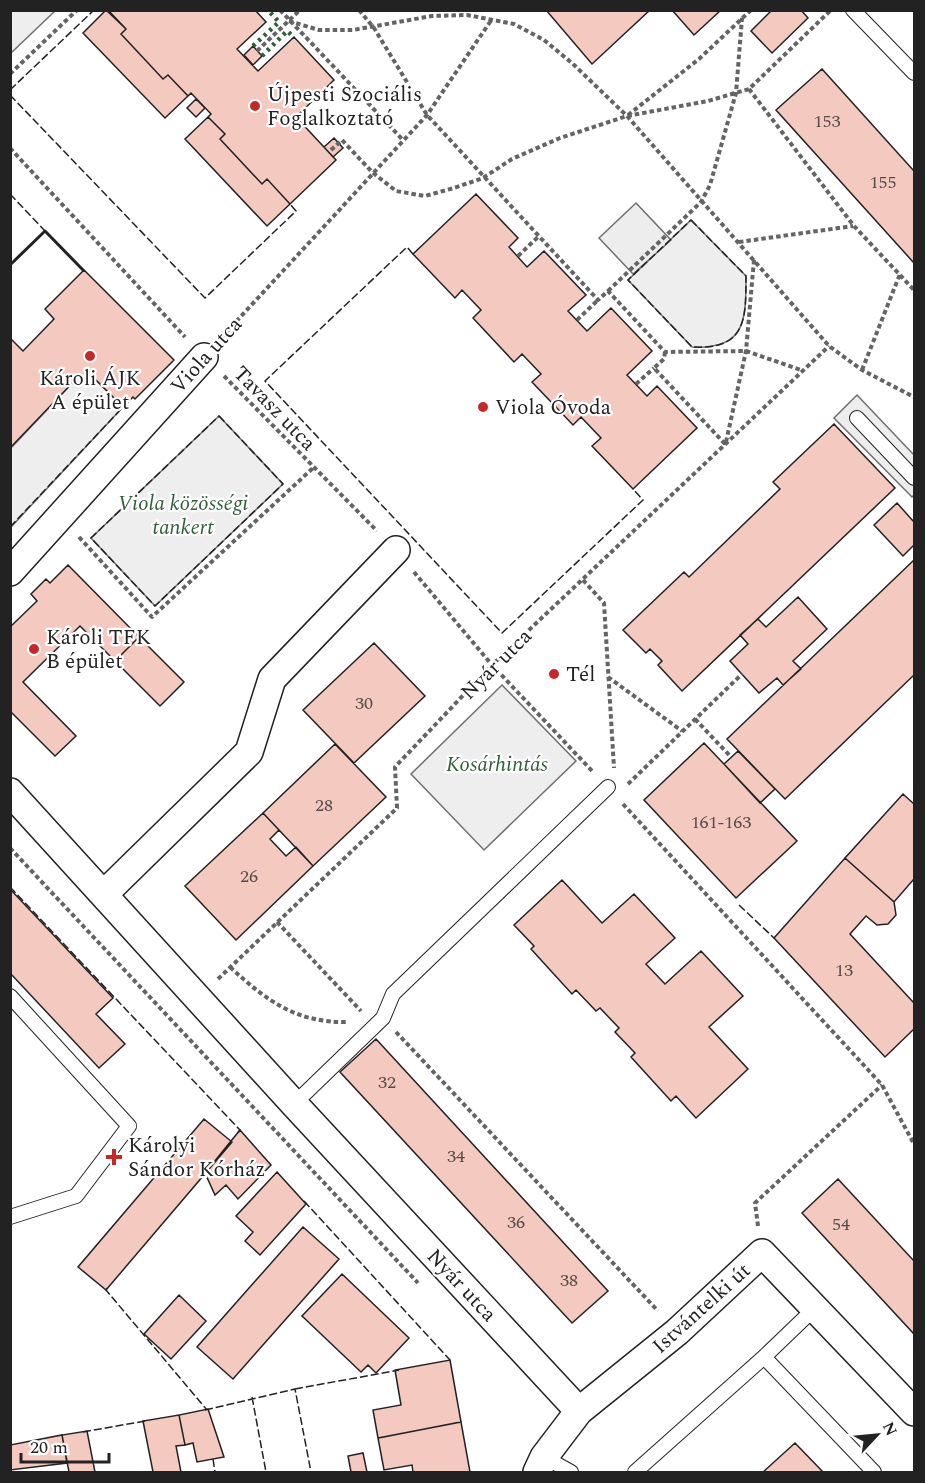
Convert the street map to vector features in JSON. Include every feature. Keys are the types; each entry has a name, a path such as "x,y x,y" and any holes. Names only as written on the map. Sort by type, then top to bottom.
{"street":[{"name":"Viola utca","path":"10,572 204,357"},
{"path":"104,894 249,752 272,679 396,550"},
{"name":"Nyár utca","path":"10,792 294,1104 579,1411"},
{"name":"Istvántelki út","path":"579,1411 677,1332 762,1253 915,1412"},
{"path":"540,1465 579,1411"}],"lane":[{"path":"853,10 915,73"},
{"path":"856,418 915,478"},
{"path":"294,1104 375,1021 393,994 612,792"},
{"path":"10,996 129,1126 76,1196 10,1217"},
{"path":"634,1473 764,1357 815,1308"},
{"path":"764,1357 874,1473"},
{"path":"540,1465 571,1473"}],"path":[{"path":"10,74 77,10"},
{"path":"280,10 403,140"},
{"path":"257,51 300,10"},
{"path":"359,10 374,28 427,115 598,300"},
{"path":"627,116 699,59 751,10"},
{"path":"331,150 342,140 372,172 396,191 425,195 483,178 512,159 560,138 627,116 749,89 831,10"},
{"path":"289,21 319,30 374,28 432,15 467,15 514,24 544,40 572,63 627,116 829,346 862,370 915,397"},
{"path":"577,320 701,202 710,185 736,93 742,18"},
{"name":"Viola utca","path":"204,357 372,172 427,115 492,19"},
{"path":"749,89 854,226 915,290"},
{"name":"Tavasz utca","path":"10,148 204,357 396,550 492,666 612,792 882,1085 915,1144"},
{"path":"739,242 854,226"},
{"path":"518,256 538,237"},
{"path":"726,444 746,351 754,259"},
{"path":"862,370 900,274"},
{"path":"608,291 665,352 746,351 804,371"},
{"name":"Nyár utca","path":"198,998 397,808 395,767 492,666 829,346"},
{"path":"636,384 664,359 665,352"},
{"path":"654,368 726,444"},
{"path":"60,517 152,616 313,468"},
{"path":"274,492 281,498"},
{"path":"583,580 603,603 612,792"},
{"path":"612,792 682,731 742,674"},
{"path":"608,677 682,731"},
{"path":"695,719 731,757"},
{"path":"10,848 423,1289"},
{"path":"277,922 677,1332"},
{"path":"230,968 264,997 306,1018 324,1022 375,1021"},
{"path":"762,1253 755,1203 882,1085"}],"green space":[{"path":"11,10 55,10 55,11 11,53"},
{"path":"691,220 746,276 745,306 739,329 733,337 710,347 692,347 628,280"},
{"path":"91,375 123,407 11,527 11,448 79,376 87,378"},
{"name":"Viola közösségi tankert","path":"219,416 283,484 155,606 91,538"},
{"name":"Kosárhintás","path":"502,685 576,761 484,850 411,774"}],"shaded area":[{"path":"636,203 671,240 633,274 599,238"},
{"path":"857,395 914,455 914,495 912,497 834,418"}],"building":[{"path":"106,10 126,29 121,34 163,79 168,75 188,96 165,118 83,33"},
{"name":"Újpesti Szociális Foglalkoztató","path":"108,10 255,10 266,22 237,49 258,71 294,37 334,80 296,117 336,160 290,204 267,179 262,184 220,139 225,134 208,117 211,114 191,93 188,96 168,75 163,79 121,34 126,29"},
{"path":"546,10 650,10 592,64"},
{"path":"672,10 721,10 694,35"},
{"path":"772,10 801,10 808,18 772,53 751,31"},
{"path":"253,46 262,56 253,65 244,55"},
{"path":"822,69 914,171 914,263 776,110"},
{"path":"196,99 205,108 196,117 187,108"},
{"path":"208,117 225,134 220,139 262,184 267,179 290,204 267,226 185,139"},
{"path":"334,138 343,148 333,157 324,147"},
{"path":"476,194 518,238 509,247 527,267 544,251 586,295 568,311 587,331 611,308 652,351 627,375 647,396 657,386 697,428 633,489 592,446 601,438 581,417 573,425 532,382 541,374 522,354 514,362 473,318 481,310 462,290 455,298 413,254"},
{"name":"Károli ÁJK A épület","path":"84,270 174,360 135,399 133,397 123,407 91,375 87,378 79,376 10,448 10,342 12,340 23,351 54,319 45,309"},
{"path":"834,424 895,488 682,691 658,665 662,661 650,649 646,653 623,630 684,572 689,577 780,489 773,482"},
{"path":"897,503 914,522 914,545 903,556 874,525"},
{"path":"914,560 914,675 785,799 727,739"},
{"name":"Károli TFK B épület","path":"68,565 139,637 115,661 80,626 23,682 76,736 55,756 10,711 10,627 37,601 31,594 46,579 50,583"},
{"path":"798,597 827,629 793,661 801,669 783,685 777,678 759,693 730,661 748,644 740,635 758,619 766,627"},
{"path":"139,637 184,682 160,706 115,661"},
{"path":"374,643 425,696 354,763 303,710"},
{"path":"704,743 797,841 736,898 644,800"},
{"path":"335,744 386,797 313,866 263,813"},
{"path":"738,751 775,789 760,803 724,764"},
{"path":"903,794 914,804 914,879 894,902 845,858"},
{"path":"263,813 279,830 270,839 286,856 296,847 313,866 236,940 185,886"},
{"path":"845,858 894,902 896,915 888,924 877,925 866,916 850,934 914,1003 914,1029 885,1057 774,938"},
{"path":"562,880 602,923 634,894 675,938 646,964 665,984 701,951 743,996 709,1027 748,1069 696,1118 676,1096 671,1101 631,1057 635,1053 615,1032 619,1028 600,1008 596,1011 576,990 572,994 531,949 534,946 514,925"},
{"path":"10,889 113,998 96,1014 125,1044 99,1068 10,973"},
{"path":"376,1039 608,1291 572,1323 340,1072"},
{"path":"204,1119 232,1142 106,1290 78,1267"},
{"path":"240,1130 271,1165 238,1199 226,1185 215,1195 205,1173"},
{"path":"277,1172 306,1204 260,1255 245,1241 253,1232 236,1216"},
{"path":"838,1179 914,1261 914,1334 802,1213"},
{"path":"303,1227 339,1259 233,1379 197,1347"},
{"path":"342,1274 409,1338 376,1373 368,1365 361,1372 302,1316"},
{"path":"179,1295 206,1321 171,1359 144,1334"},
{"path":"450,1360 461,1422 378,1438 373,1410 401,1405 395,1370"},
{"path":"208,1409 224,1457 197,1462 193,1443 185,1445 179,1415"},
{"path":"179,1415 185,1445 176,1446 181,1472 153,1472 143,1421"},
{"path":"461,1422 470,1472 413,1472 412,1465 384,1470 378,1438"},
{"path":"87,1431 95,1472 69,1472 62,1435"},
{"path":"62,1435 67,1463 10,1470 10,1445"},
{"path":"795,1443 823,1472 763,1472"},
{"path":"363,1453 367,1472 351,1472 348,1456"}],"hedge":[{"path":"253,46 279,22 268,10"},
{"path":"262,56 287,31 294,37"}],"fence":[{"path":"10,90 94,10"},
{"path":"10,95 205,298 296,211 290,204"},
{"path":"10,194 45,231"},
{"path":"691,220 746,276 745,306 739,329 733,337 710,347 692,347 628,280 691,220"},
{"path":"413,254 407,247 265,381 502,633 643,500 633,489"},
{"path":"10,527 123,407"},
{"path":"219,416 283,484 155,606 91,538 219,416"},
{"path":"10,887 240,1130 237,1134"},
{"path":"739,905 774,938"},
{"path":"304,1201 450,1360"},
{"path":"107,1288 106,1290 207,1410"},
{"path":"295,1389 399,1370"},
{"path":"205,1410 295,1389 311,1472"},
{"path":"252,1397 266,1472"},
{"path":"83,1432 145,1421"},
{"path":"213,1459 215,1472"}],"wall":[{"path":"10,265 45,231 83,270"}],"place":[{"name":"Újpesti Szociális Foglalkoztató","path":"255,106"},
{"name":"Károli ÁJK A épület","path":"90,356"},
{"name":"Viola Óvoda","path":"483,407"},
{"name":"Károli TFK B épület","path":"34,649"},
{"name":"Tél","path":"554,674"},
{"name":"Károlyi Sándor Kórház","path":"114,1157"}]}
